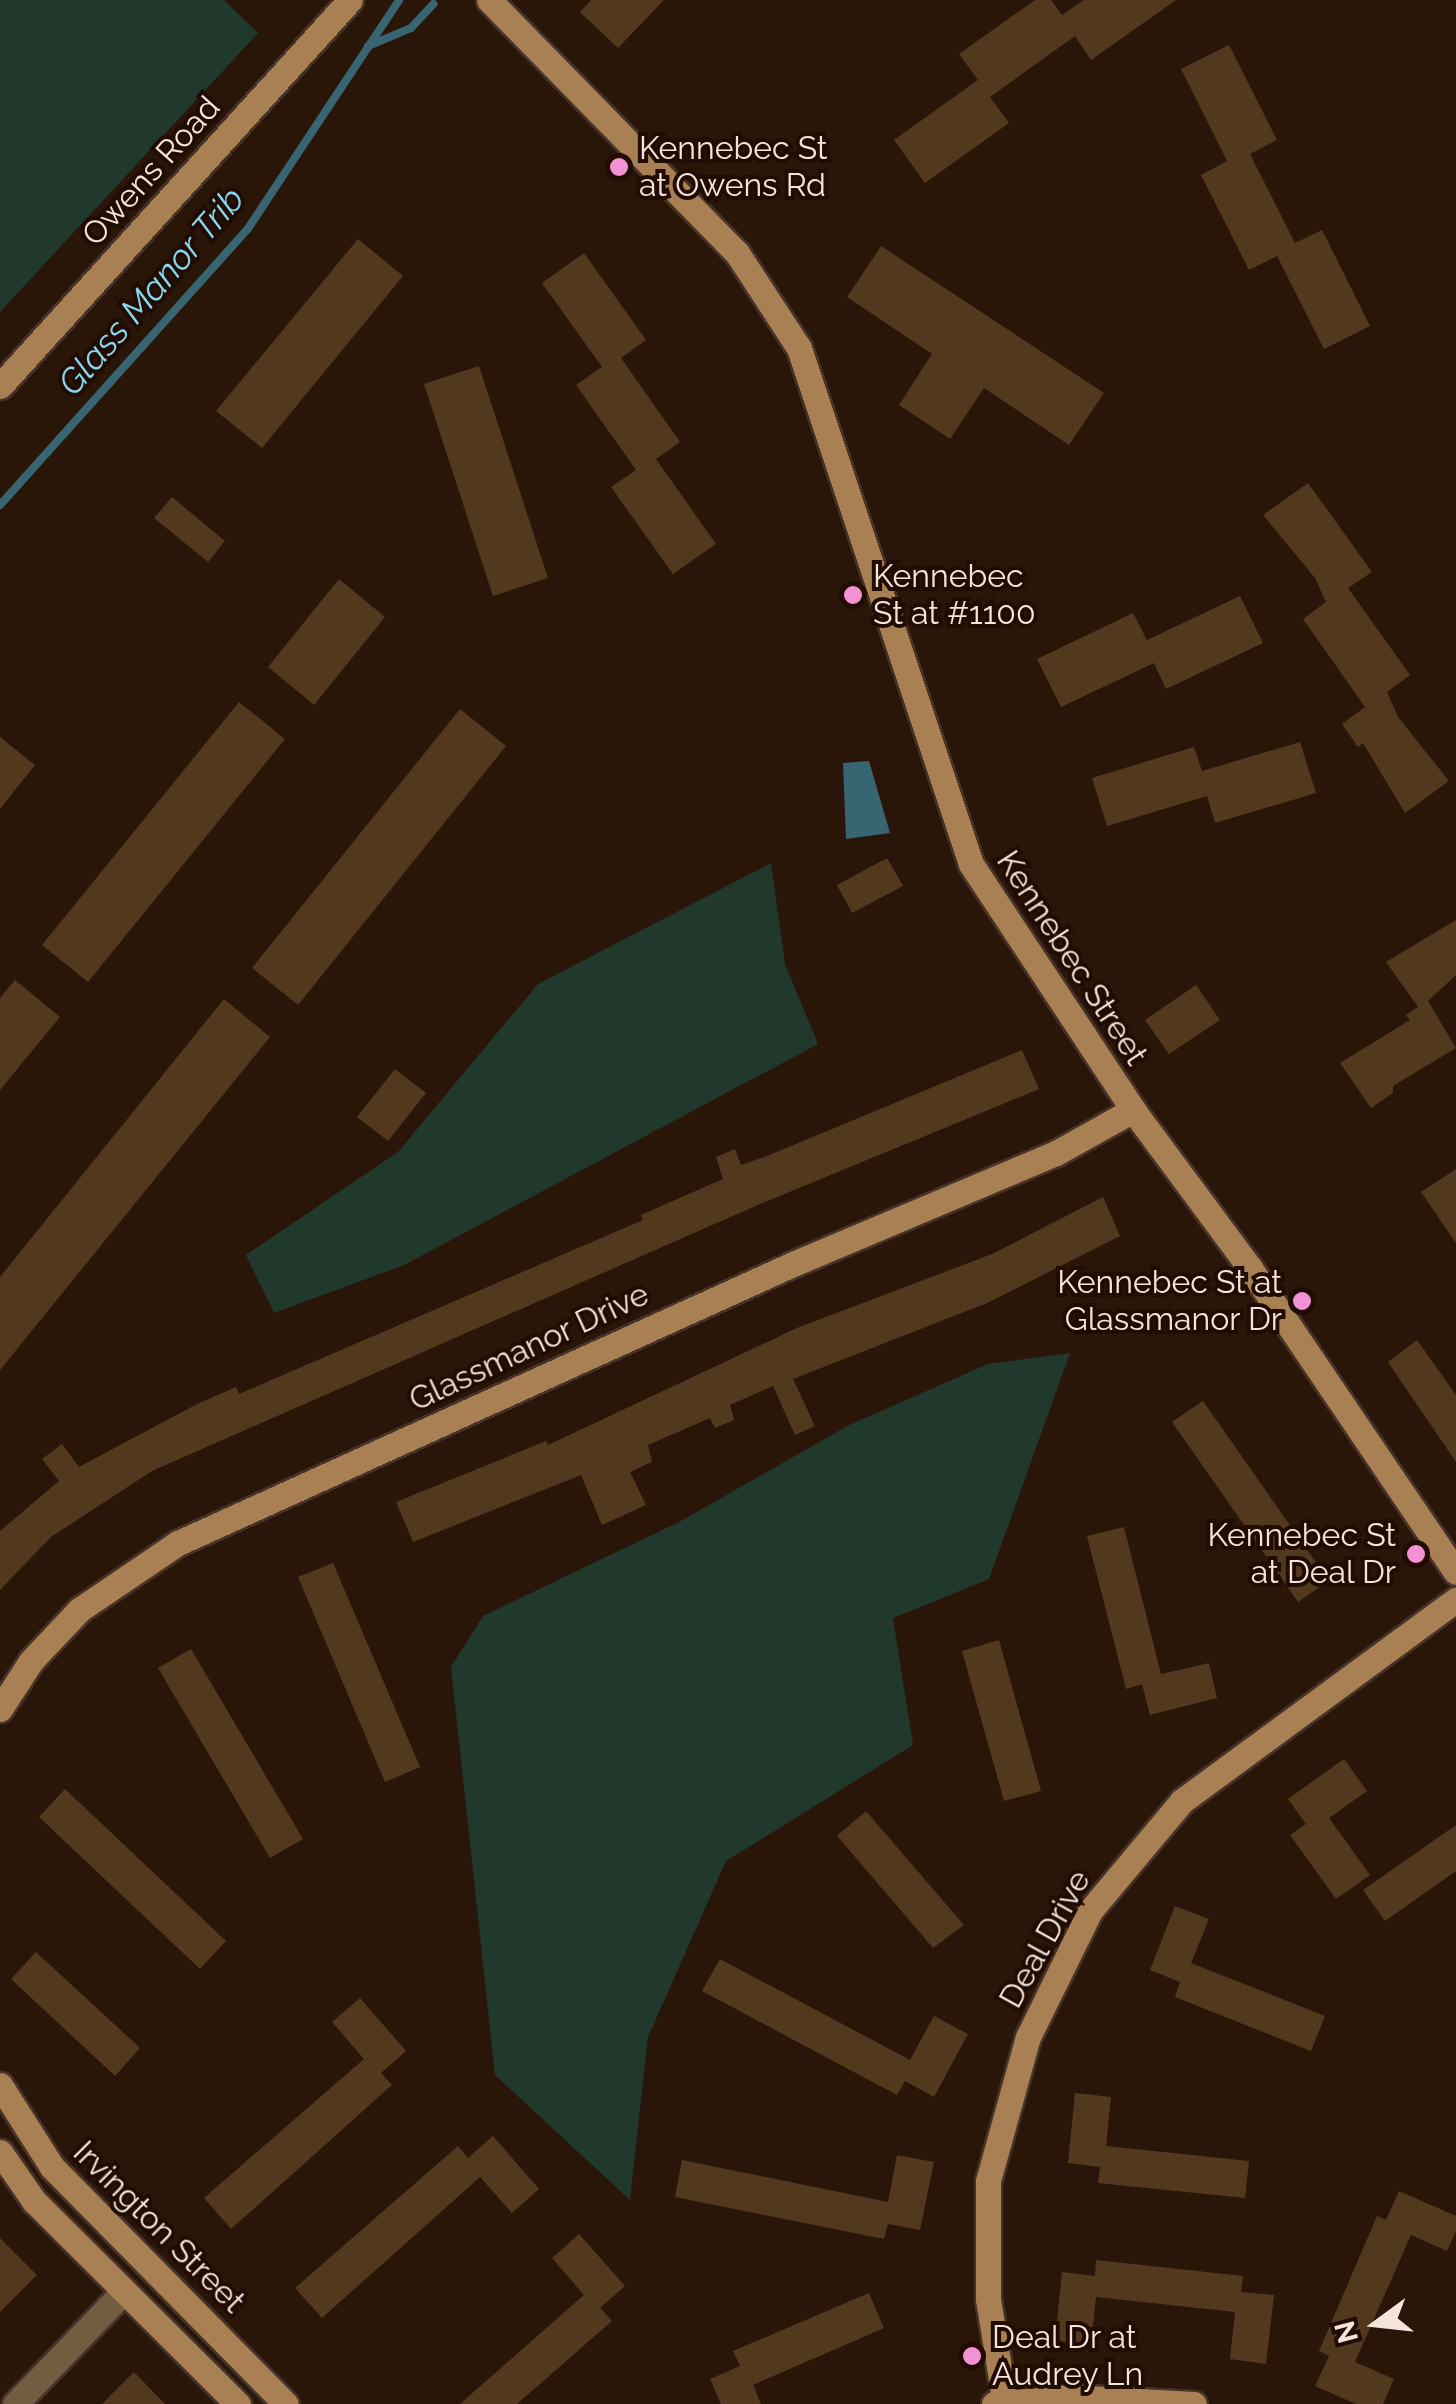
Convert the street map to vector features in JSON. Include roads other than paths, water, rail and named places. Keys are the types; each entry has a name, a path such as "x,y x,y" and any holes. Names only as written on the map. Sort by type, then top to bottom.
{"street":[{"name":"Owens Road","path":"0,386 350,0"},
{"name":"Kennebec Street","path":"490,0 725,240 799,348 971,864 1133,1110 1250,1268 1456,1572"},
{"name":"Glassmanor Drive","path":"0,1709 31,1661 79,1610 178,1543 738,1288 1056,1153 1133,1110"},
{"name":"Deal Drive","path":"1001,2403 986,2272 988,2181 1028,2037 1070,1947 1134,1852 1182,1801 1456,1600"},
{"name":"Irvington Street","path":"0,2085 35,2145 286,2404"},
{"path":"35,2145 4,2158 34,2201 238,2404"},
{"path":"16,2404 124,2292"},
{"path":"1001,2403 1069,2398 1194,2404"}],"water":[{"path":"869,761 890,833 846,839 843,763"}],"waterway":[{"name":"Glass Manor Trib","path":"0,505 247,230 399,0"},
{"path":"368,46 411,28 433,4"}],"place":[{"name":"Kennebec St at Owens Rd","path":"619,167"},
{"name":"Kennebec St at #1100","path":"853,595"},
{"name":"Kennebec St at Glassmanor Dr","path":"1302,1301"},
{"name":"Kennebec St at Deal Dr","path":"1416,1554"},
{"name":"Deal Dr at Audrey Ln","path":"972,2356"}]}
